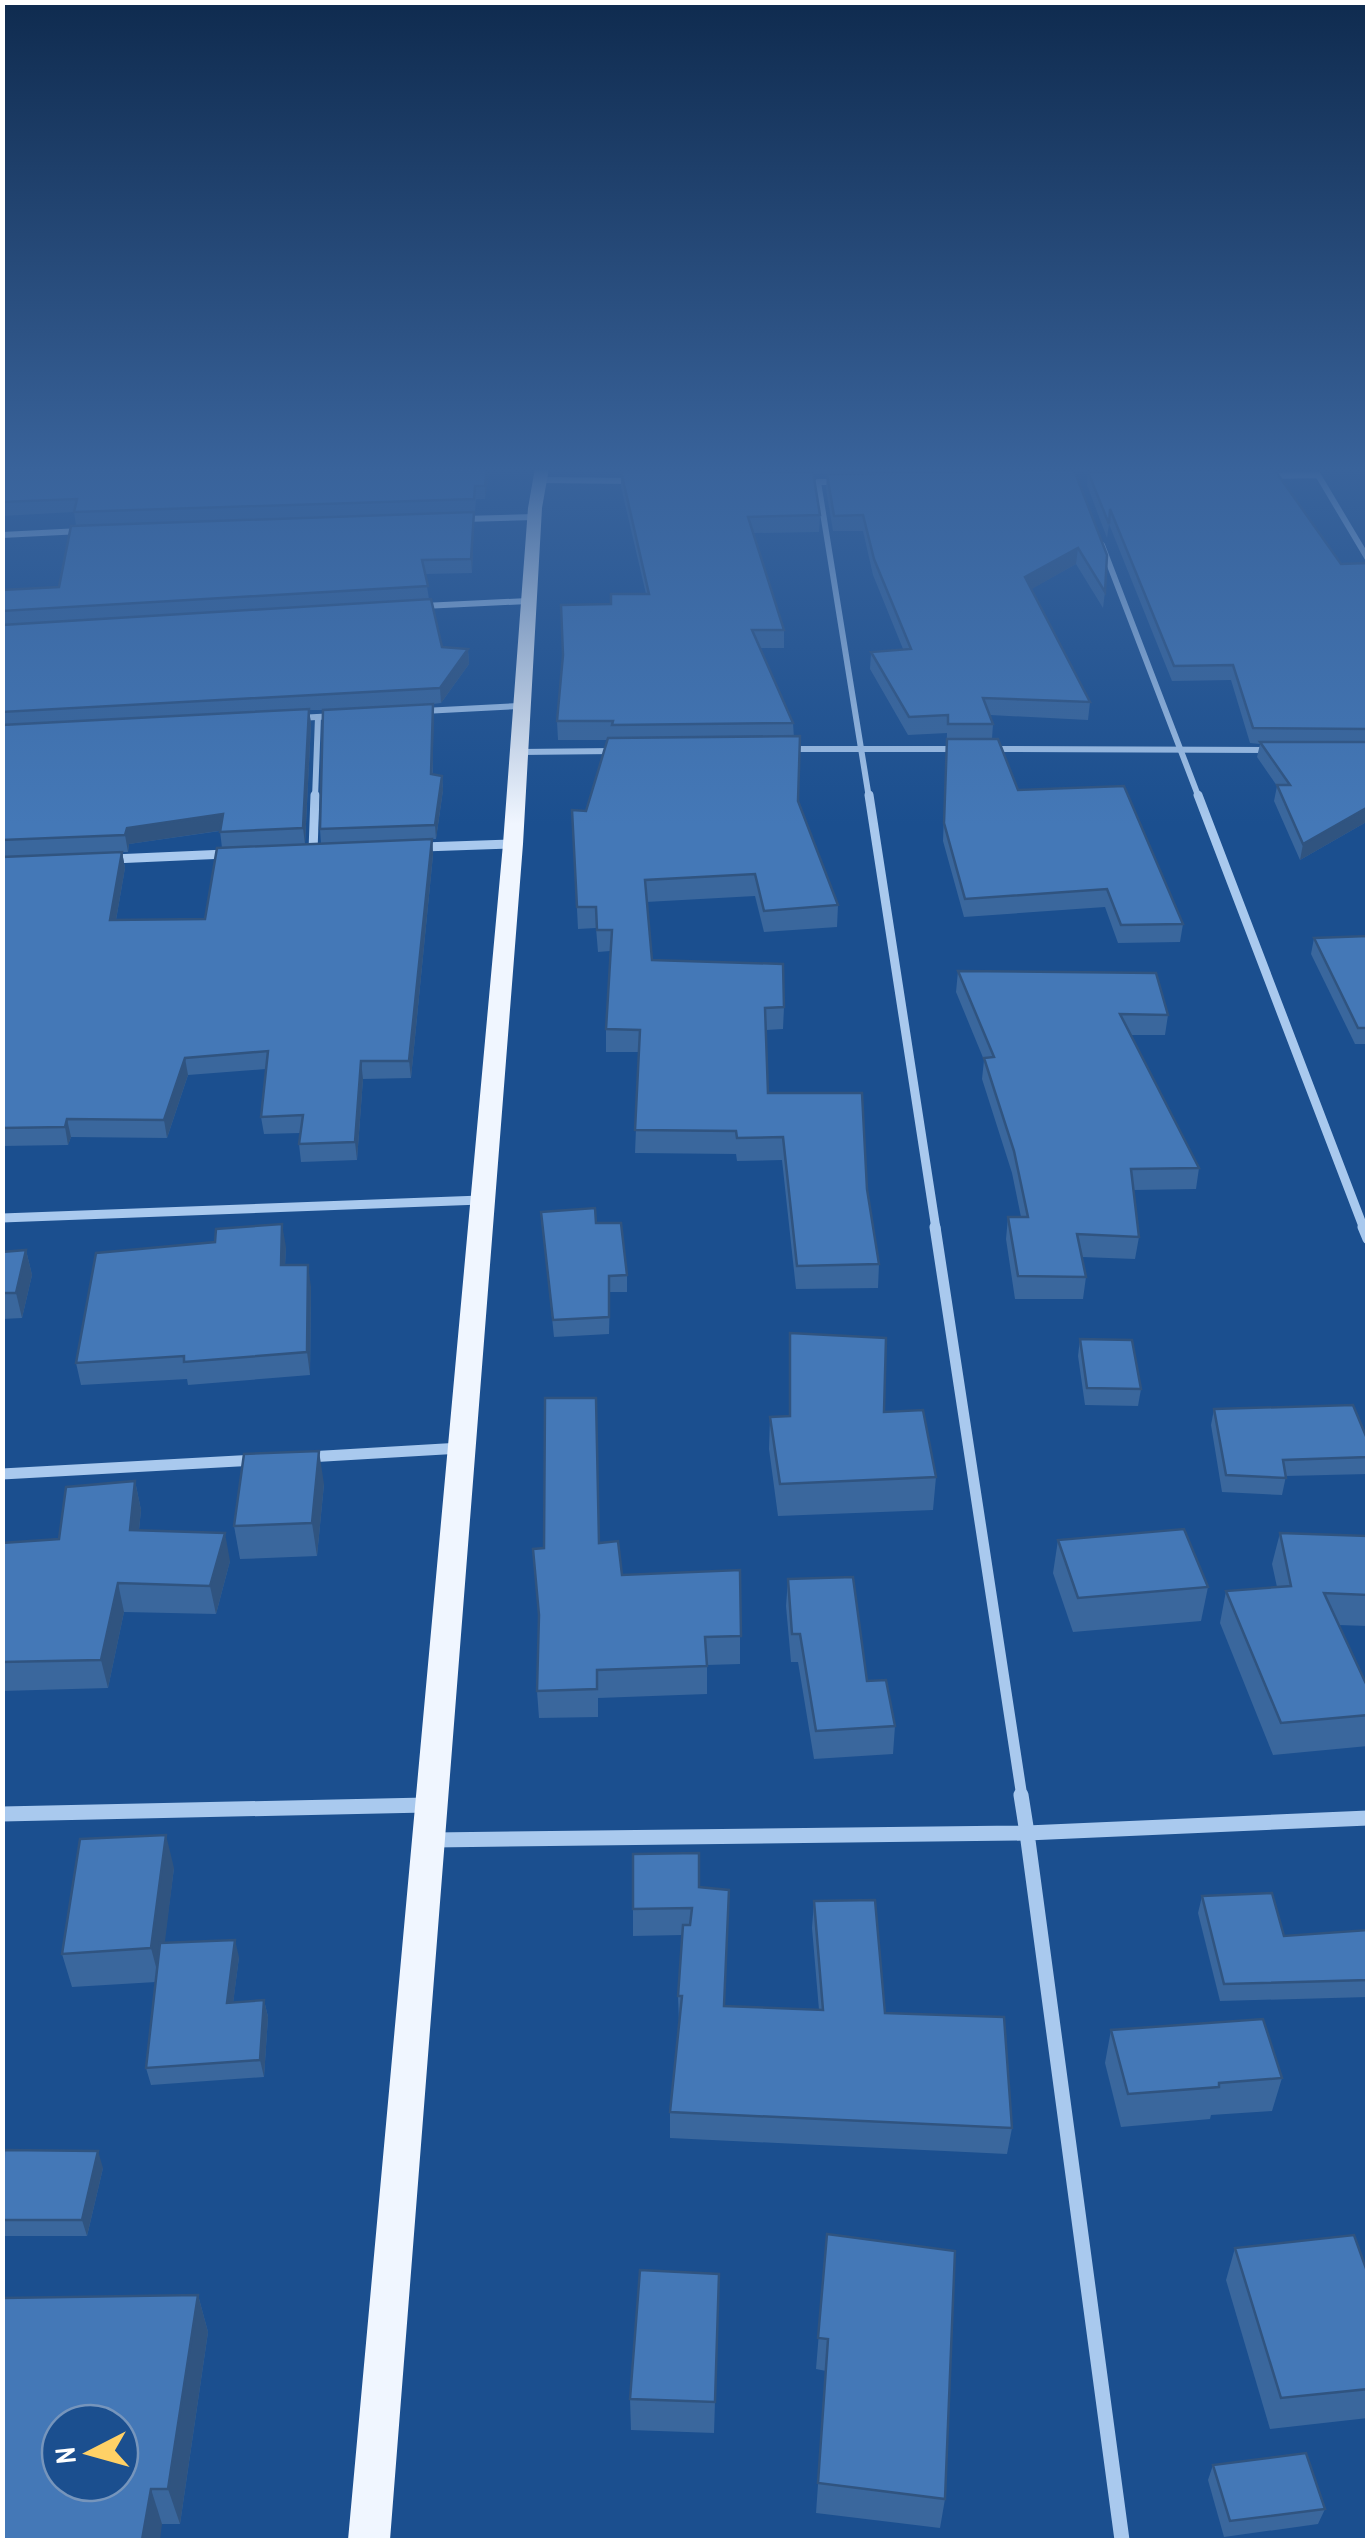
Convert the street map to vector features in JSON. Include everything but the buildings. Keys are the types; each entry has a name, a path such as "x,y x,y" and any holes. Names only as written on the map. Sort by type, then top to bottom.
{"main road":[{"path":"369,2540 513,844 529,587"}],"street":[{"path":"835,587 1027,1834 1122,2540"},
{"path":"1119,587 1368,1239"},
{"path":"421,606 528,601"},
{"path":"410,712 520,706"},
{"path":"278,719 355,714"},
{"path":"313,851 318,716"},
{"path":"767,749 962,749"},
{"path":"982,749 1274,750"},
{"path":"520,752 634,751"},
{"path":"404,848 513,844"},
{"path":"294,852 332,850"},
{"path":"93,860 239,854"},
{"path":"2,1218 482,1200"},
{"path":"302,1457 461,1448"},
{"path":"2,1474 262,1459"},
{"path":"2,1814 431,1805"},
{"path":"428,1840 1027,1834 1368,1818"}]}
